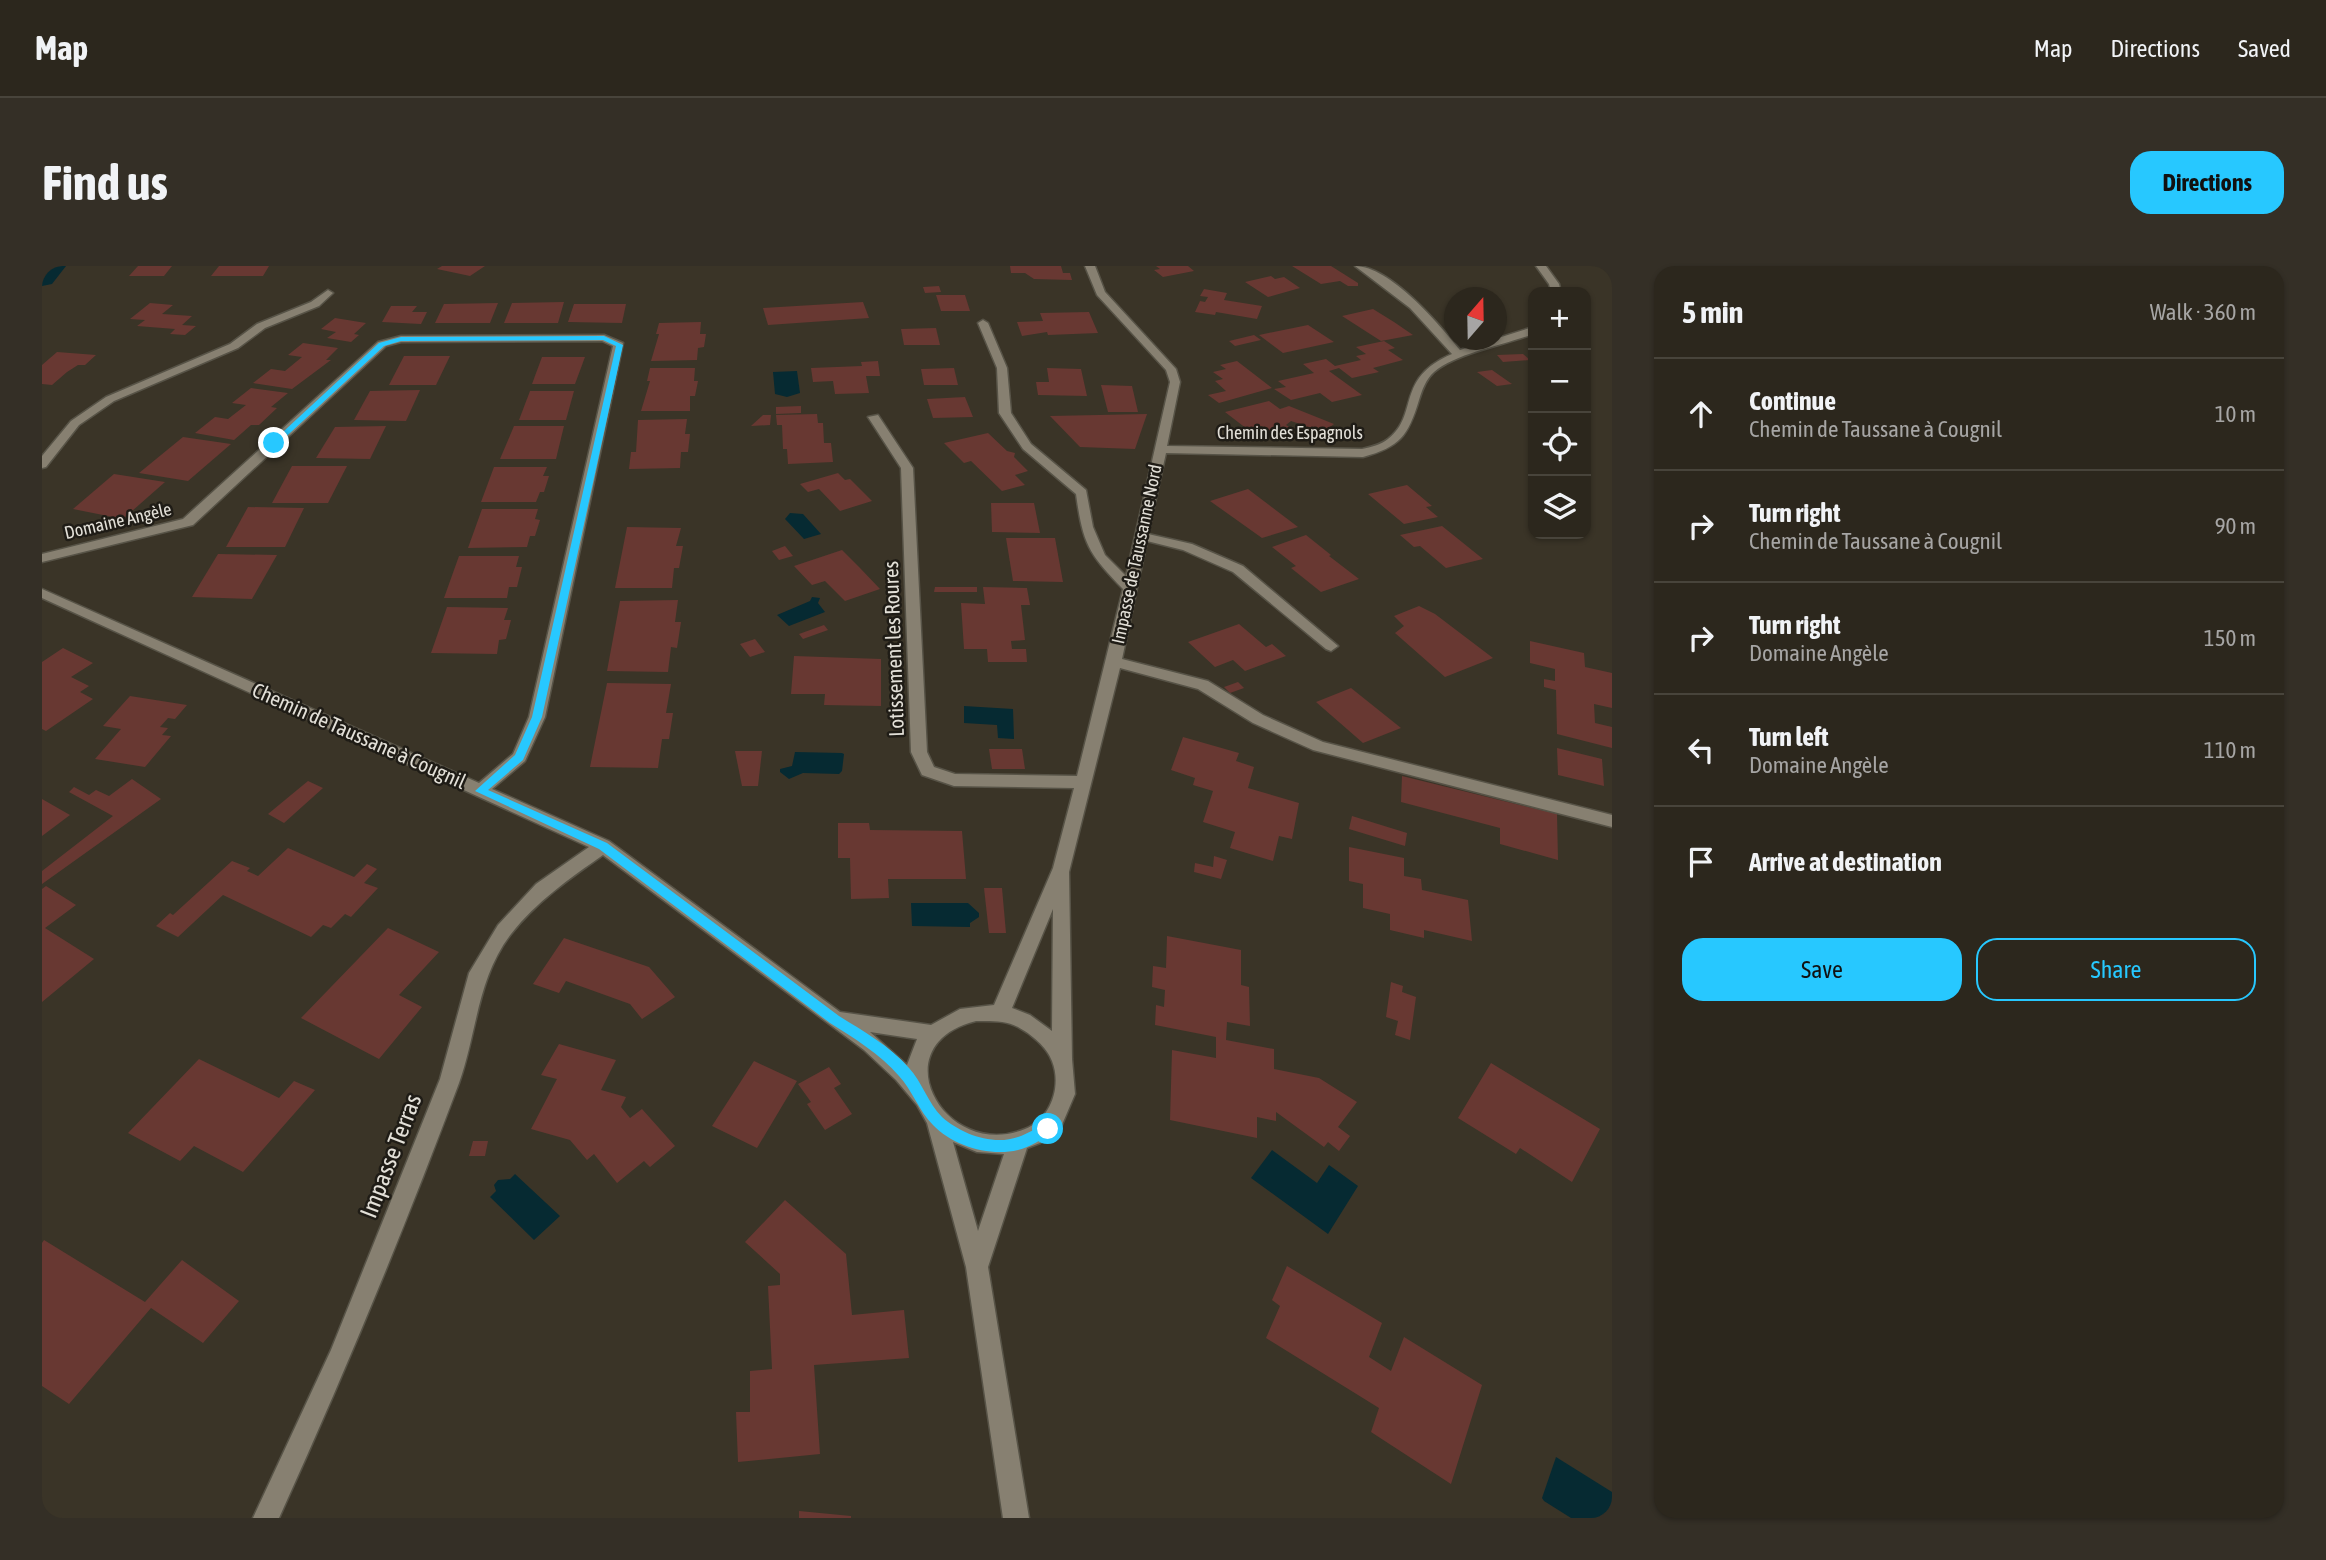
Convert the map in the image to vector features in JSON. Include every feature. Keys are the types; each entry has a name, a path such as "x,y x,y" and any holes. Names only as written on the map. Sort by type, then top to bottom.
{"street":[{"name":"Impasse de Taussanne Nord","path":"1000,1013 1062,868 1114,663 1175,382 1171,369 1100,293 1090,266"},
{"path":"1360,266 1405,295 1432,322 1459,356"},
{"path":"1541,266 1555,287"},
{"path":"42,464 75,423 110,399 234,346 261,326 315,304 328,293"},
{"path":"983,323 1002,368 1005,413 1027,446 1082,493 1087,527 1099,556 1130,588"},
{"name":"Chemin des Espagnols","path":"1160,449 1363,453 1392,442 1405,426 1413,399 1430,370 1459,356 1528,332"},
{"name":"Domaine Angèle","path":"42,558 110,539 162,533 188,522 382,344 401,339 604,338 619,345 537,717 519,757 481,791"},
{"name":"Lotissement les Roures","path":"874,417 907,468 919,752 929,771 954,780 1084,782"},
{"path":"1141,536 1187,547 1238,569 1331,646"},
{"name":"Chemin de Taussane à Cougnil","path":"42,593 603,846 834,1019 868,1041 904,1072 937,1121 977,1267 1016,1518"},
{"path":"1114,663 1203,685 1258,719 1319,747 1612,821"},
{"name":"Impasse Terras","path":"266,1518 340,1357 445,1091 476,979 504,930 542,889 603,846"},
{"name":"Impasse de Taussanne Nord","path":"1062,868 1062,1059"},
{"path":"931,1033 960,1015 1000,1013 1013,1016 1036,1028 1048,1038 1062,1059"},
{"name":"Chemin de Taussane à Cougnil","path":"834,1019 931,1033 919,1052 916,1064 921,1097"},
{"name":"Chemin de Taussane à Cougnil","path":"937,1121 959,1137 976,1143 1003,1146 1018,1144 1048,1129 1065,1102 1067,1079 1062,1059"},
{"name":"Chemin de Taussane à Cougnil","path":"977,1267 1018,1144"}],"water":[{"path":"797,371 800,393 787,397 775,394 773,372"},
{"path":"790,513 803,514 821,534 804,539 785,519"},
{"path":"812,597 820,598 818,603 825,612 789,626 777,615 810,601"},
{"path":"964,706 1013,709 1014,739 998,738 997,725 964,723"},
{"path":"795,752 842,753 842,771 839,774 803,773 789,779 780,769 792,766"},
{"path":"911,903 968,903 979,913 979,917 970,923 970,927 912,926"},
{"path":"1272,1150 1317,1183 1329,1165 1358,1186 1328,1234 1251,1178"},
{"path":"515,1174 560,1216 534,1240 490,1197 496,1191 494,1185 498,1180 510,1179"},
{"path":"1556,1457 1612,1492 1612,1518 1571,1518 1544,1501 1542,1498"}],"building":[{"path":"138,266 172,266 164,276 129,276"},
{"path":"219,266 269,266 263,276 211,276"},
{"path":"442,266 485,266 470,276 437,269"},
{"path":"1010,266 1061,266 1063,273 1070,273 1072,280 1034,279 1025,273 1011,273"},
{"path":"1156,266 1188,266 1194,271 1163,277 1154,270 1160,269"},
{"path":"1292,266 1331,266 1358,283 1358,286 1348,286 1340,281 1321,284"},
{"path":"1271,276 1275,279 1284,277 1300,288 1268,297 1245,282"},
{"path":"939,286 941,292 925,293 923,287"},
{"path":"1204,289 1227,293 1224,300 1262,306 1257,319 1216,312 1215,315 1195,312 1200,301 1205,302 1208,297 1200,296"},
{"path":"936,295 965,295 970,311 941,311"},
{"path":"564,302 558,323 504,323 512,303"},
{"path":"863,302 869,318 768,325 763,308"},
{"path":"150,303 173,305 162,314 192,316 182,325 196,326 185,335 170,334 175,329 137,326 145,320 130,319"},
{"path":"498,303 490,323 435,323 444,304"},
{"path":"574,304 626,304 622,323 568,322"},
{"path":"391,306 417,306 412,312 427,312 421,324 382,322"},
{"path":"1373,309 1413,335 1381,341 1342,316"},
{"path":"1089,312 1098,333 1048,335 1047,332 1022,336 1017,322 1043,321 1040,313"},
{"path":"335,318 366,323 354,334 359,335 351,342 327,338 336,332 321,329"},
{"path":"701,322 700,334 706,334 704,347 698,348 697,360 651,361 659,334 656,334 659,323"},
{"path":"1308,325 1334,342 1283,353 1259,335"},
{"path":"936,328 940,345 904,345 901,329"},
{"path":"1254,335 1261,340 1235,346 1229,341"},
{"path":"1384,341 1395,348 1388,350 1403,360 1373,368 1379,372 1352,378 1339,368 1329,371 1362,395 1332,402 1320,393 1291,400 1274,389 1286,387 1278,381 1314,373 1303,364 1326,359 1335,366 1361,360 1356,356 1366,354 1356,347"},
{"path":"303,343 338,348 326,360 331,360 292,389 253,383 271,369 285,371 302,357 288,355"},
{"path":"57,352 96,355 85,365 78,365 67,372 52,385 42,384 42,365"},
{"path":"1523,354 1528,360 1503,362 1497,355"},
{"path":"404,356 450,356 436,385 389,385"},
{"path":"542,357 585,357 575,384 532,384"},
{"path":"878,361 880,376 866,376 869,393 835,394 833,381 813,382 811,368 862,366 861,362"},
{"path":"1237,361 1272,388 1219,403 1208,395 1226,391 1215,381 1223,379 1213,372 1226,369 1220,365"},
{"path":"650,368 695,368 694,381 698,381 695,396 690,396 690,411 641,411 650,381 647,381"},
{"path":"954,368 958,385 924,385 921,369"},
{"path":"1047,368 1081,369 1087,396 1038,395 1036,382 1049,382"},
{"path":"1492,370 1512,384 1497,386 1477,372"},
{"path":"1101,385 1132,386 1138,412 1108,412"},
{"path":"251,388 288,393 271,407 277,408 259,425 251,425 234,440 195,433 215,417 228,419 246,405 232,403"},
{"path":"420,390 406,421 354,420 370,391"},
{"path":"530,391 574,391 566,420 519,420"},
{"path":"965,397 973,417 933,418 927,399"},
{"path":"1269,401 1280,409 1289,406 1334,424 1318,436 1296,427 1300,424 1291,421 1286,425 1291,428 1273,433 1262,426 1247,429 1225,412"},
{"path":"801,406 801,413 776,414 776,407"},
{"path":"817,414 818,423 823,423 824,443 831,443 833,462 788,464 787,449 783,449 782,425 777,425 776,415"},
{"path":"1147,414 1135,449 1080,447 1050,416"},
{"path":"763,415 771,415 770,425 751,426"},
{"path":"687,419 685,434 690,434 688,452 681,452 680,468 629,469 631,452 636,452 638,420"},
{"path":"386,426 370,459 316,458 335,427"},
{"path":"514,426 564,426 556,459 500,459"},
{"path":"988,433 1007,451 1015,453 1014,457 1028,471 1015,475 1025,485 1002,491 971,461 964,463 944,443"},
{"path":"183,437 231,444 188,481 139,473"},
{"path":"292,466 347,466 328,503 272,503"},
{"path":"494,467 547,467 543,476 549,476 544,492 540,492 536,502 481,502"},
{"path":"838,473 845,480 850,479 872,501 840,511 819,489 808,492 800,484"},
{"path":"114,474 165,482 123,519 73,509"},
{"path":"1407,485 1432,506 1426,507 1438,517 1404,524 1368,494"},
{"path":"1248,489 1298,527 1262,538 1210,501"},
{"path":"991,503 1034,503 1040,533 992,532"},
{"path":"248,507 304,508 285,547 226,547"},
{"path":"482,509 538,509 535,519 540,520 535,536 530,536 527,547 468,548"},
{"path":"1442,526 1483,559 1446,568 1420,546 1414,547 1400,535"},
{"path":"627,527 681,528 676,546 683,546 679,568 674,568 672,588 615,588"},
{"path":"1306,535 1359,579 1321,592 1291,568 1296,566 1272,547"},
{"path":"1006,538 1055,538 1063,582 1013,581"},
{"path":"785,546 793,556 779,560 772,551"},
{"path":"842,550 880,589 845,601 825,581 812,585 794,566"},
{"path":"218,554 277,555 252,599 192,597"},
{"path":"459,556 519,556 516,567 522,567 517,587 509,587 507,598 444,598"},
{"path":"935,587 977,587 977,592 934,592"},
{"path":"983,587 1027,588 1030,605 1021,605 1025,640 1011,641 1012,649 1026,649 1027,662 988,662 987,649 964,649 961,603 985,604"},
{"path":"678,600 675,622 681,622 677,648 671,647 668,672 607,671 620,601"},
{"path":"1419,606 1435,614 1493,658 1445,677 1395,633 1404,626 1394,616"},
{"path":"447,607 508,608 504,620 511,620 506,639 499,640 497,654 431,653"},
{"path":"1239,624 1266,647 1272,644 1286,656 1245,671 1233,660 1215,667 1188,642"},
{"path":"824,625 828,630 803,639 799,634"},
{"path":"755,639 765,652 750,657 740,644"},
{"path":"1530,641 1584,653 1585,667 1612,673 1612,708 1594,704 1595,723 1612,727 1612,748 1557,734 1556,690 1544,687 1544,679 1555,681 1555,669 1530,663"},
{"path":"63,648 93,663 71,677 89,686 80,692 93,699 46,731 42,729 42,662"},
{"path":"794,656 881,659 881,706 824,705 825,694 791,694"},
{"path":"1238,682 1244,688 1230,693 1224,687"},
{"path":"607,683 671,684 666,713 673,713 669,739 662,739 658,768 590,767"},
{"path":"1351,688 1401,728 1363,743 1316,702"},
{"path":"130,696 187,705 175,719 168,718 160,727 168,728 162,735 171,736 145,767 95,759 121,729 103,726"},
{"path":"1183,737 1239,753 1236,761 1254,767 1248,788 1299,803 1292,839 1279,836 1273,861 1230,848 1235,832 1203,822 1213,791 1193,785 1195,778 1171,770"},
{"path":"1557,748 1602,759 1604,786 1558,775"},
{"path":"989,749 1022,749 1025,769 992,769"},
{"path":"735,751 762,751 758,786 742,786"},
{"path":"1402,776 1557,814 1558,860 1500,844 1500,828 1401,802"},
{"path":"132,779 161,799 42,884 42,871 113,816 69,792 74,787 89,795 96,790 109,796"},
{"path":"308,781 323,788 284,823 268,814"},
{"path":"42,799 70,815 42,836"},
{"path":"1352,816 1407,833 1405,846 1349,829"},
{"path":"838,823 869,823 870,830 962,831 966,879 888,879 889,898 851,899 850,858 838,858"},
{"path":"1349,847 1404,858 1404,876 1421,879 1422,890 1468,900 1472,941 1424,930 1424,938 1390,930 1390,914 1363,908 1363,884 1349,881"},
{"path":"288,848 354,877 367,864 377,869 364,883 378,888 351,917 345,914 331,928 323,925 311,937 223,895 178,937 156,926 170,913 173,915 232,861 250,868 247,871 258,876"},
{"path":"1214,856 1227,860 1221,879 1194,872 1195,863 1213,867"},
{"path":"46,886 76,905 45,928 94,959 42,1002 42,889"},
{"path":"984,888 1002,888 1006,933 989,933"},
{"path":"388,928 439,952 399,995 422,1007 379,1059 301,1018"},
{"path":"1167,936 1241,950 1241,985 1249,987 1250,1026 1227,1022 1226,1040 1274,1049 1274,1069 1319,1078 1357,1102 1338,1127 1350,1136 1339,1151 1328,1142 1324,1147 1276,1112 1276,1121 1257,1117 1257,1138 1170,1120 1172,1050 1216,1058 1216,1037 1155,1025 1156,1005 1164,1007 1165,990 1152,987 1153,966 1166,968"},
{"path":"564,938 649,967 675,997 642,1019 630,1004 566,981 559,993 533,984"},
{"path":"1391,982 1403,986 1402,992 1416,997 1410,1040 1395,1035 1398,1021 1386,1017"},
{"path":"559,1044 616,1060 601,1090 626,1097 621,1107 630,1118 642,1109 675,1146 650,1167 644,1161 617,1183 594,1154 587,1160 570,1140 531,1129 557,1079 541,1075"},
{"path":"199,1059 279,1098 294,1081 315,1090 243,1172 194,1146 180,1161 128,1133"},
{"path":"754,1061 797,1081 757,1148 712,1126"},
{"path":"1491,1063 1600,1129 1572,1182 1520,1148 1516,1154 1458,1118"},
{"path":"829,1067 841,1084 834,1088 852,1114 825,1130 807,1104 811,1102 798,1084"},
{"path":"473,1141 488,1141 485,1156 469,1156"},
{"path":"785,1200 846,1254 852,1315 904,1310 909,1358 814,1365 820,1454 738,1462 736,1412 750,1412 750,1371 772,1369 768,1286 780,1285 780,1274 745,1242"},
{"path":"44,1240 145,1302 182,1260 239,1301 203,1343 151,1308 69,1404 42,1386"},
{"path":"1287,1266 1382,1323 1369,1357 1391,1371 1404,1337 1482,1385 1451,1484 1371,1432 1379,1408 1266,1338 1280,1306 1272,1300"},
{"path":"799,1511 851,1516 851,1518 799,1518"}],"waterway":[{"path":"42,278 53,266"}],"route":[{"path":"274,443 382,344 401,339 604,338 619,345 537,717 519,757 481,791 603,846 834,1019 868,1041 904,1072 937,1121 959,1137 976,1143 1003,1146 1018,1144 1048,1129"}]}
